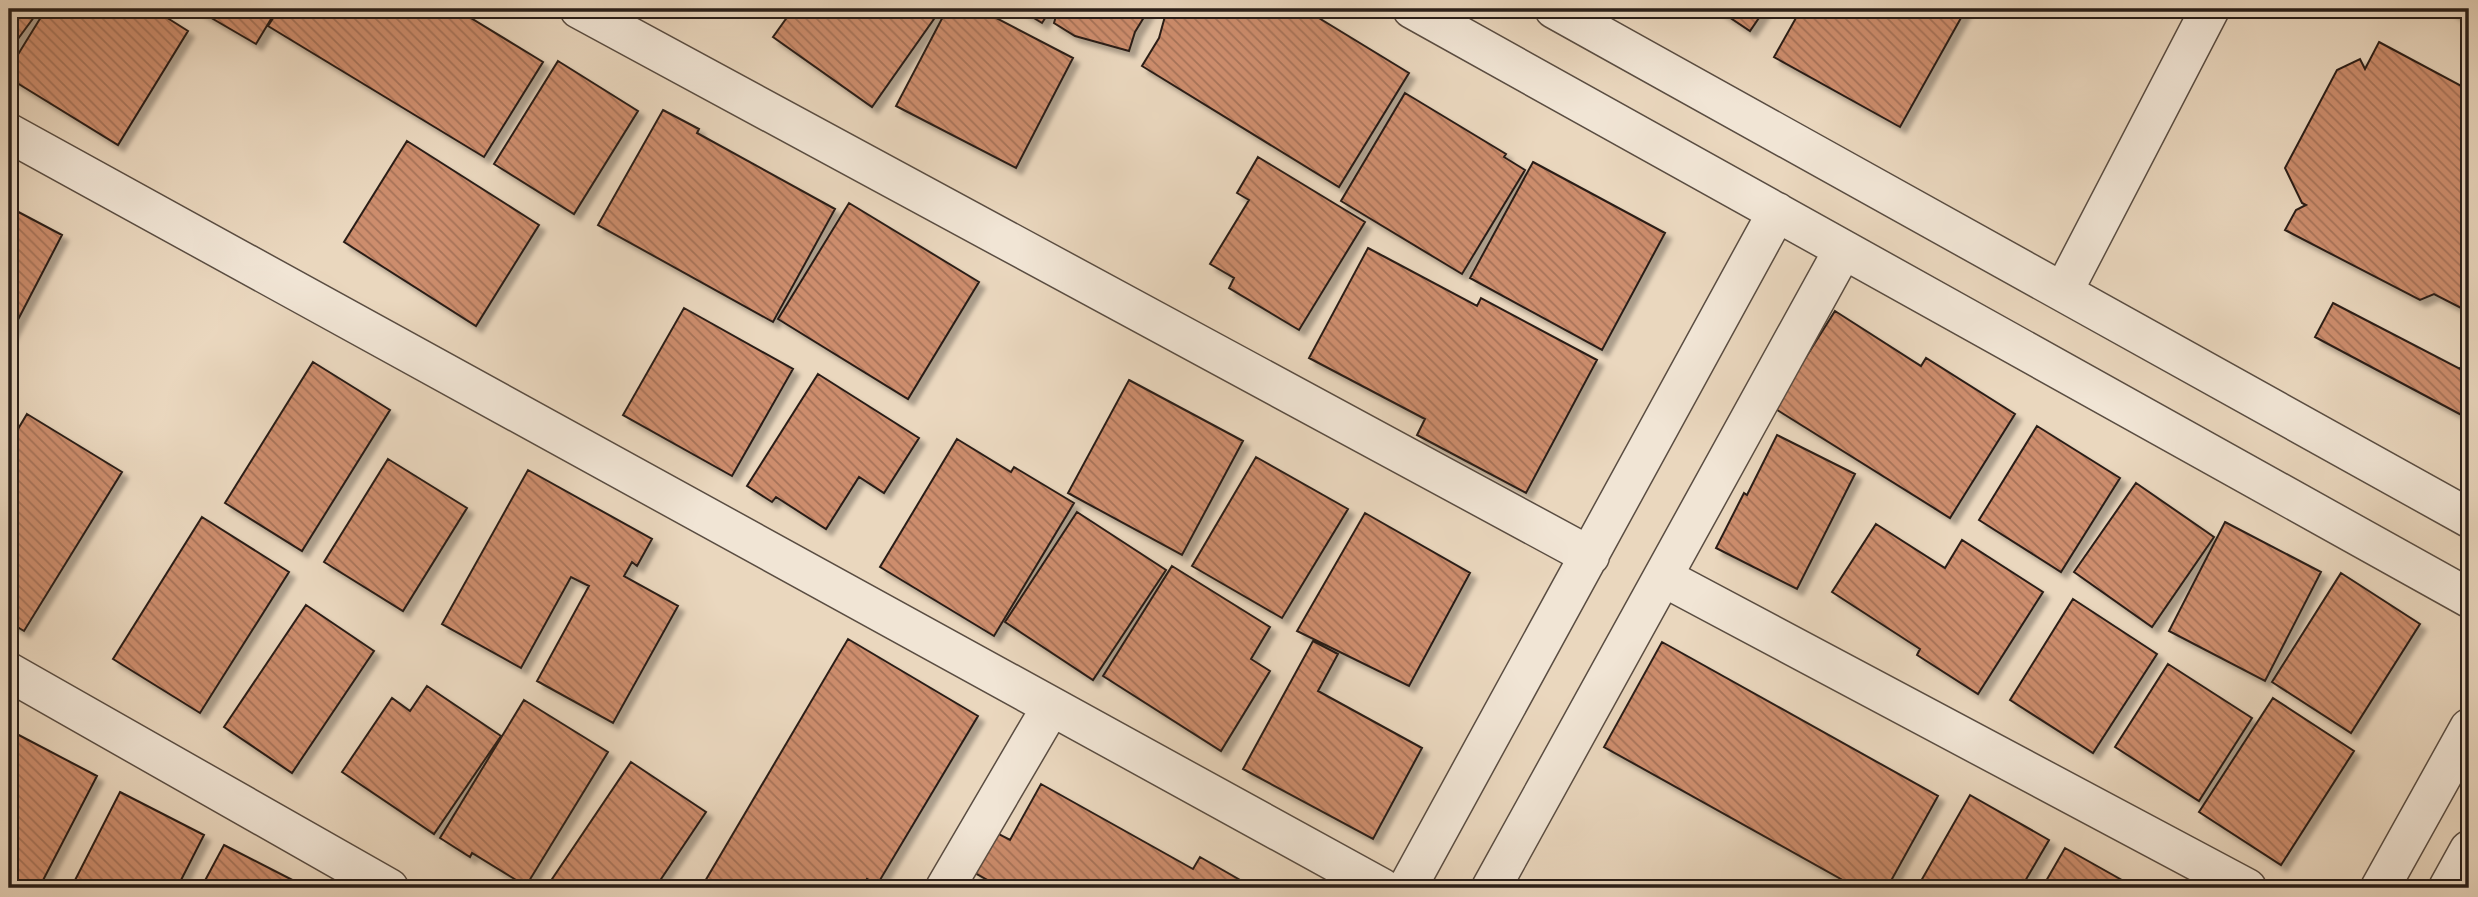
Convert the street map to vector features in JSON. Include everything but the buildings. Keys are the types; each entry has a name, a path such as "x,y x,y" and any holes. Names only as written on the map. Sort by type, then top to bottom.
{"street":[{"path":"579,9 1590,556"},
{"path":"1412,9 2469,598"},
{"path":"1554,9 2469,518"},
{"path":"2063,292 2210,9"},
{"path":"9,133 1382,888"},
{"path":"1408,888 1777,212"},
{"path":"1491,888 1843,250"},
{"path":"1663,577 2247,888"},
{"path":"9,671 389,888"},
{"path":"945,888 1051,707"},
{"path":"2380,888 2469,728"},
{"path":"2448,888 2469,850"}]}
